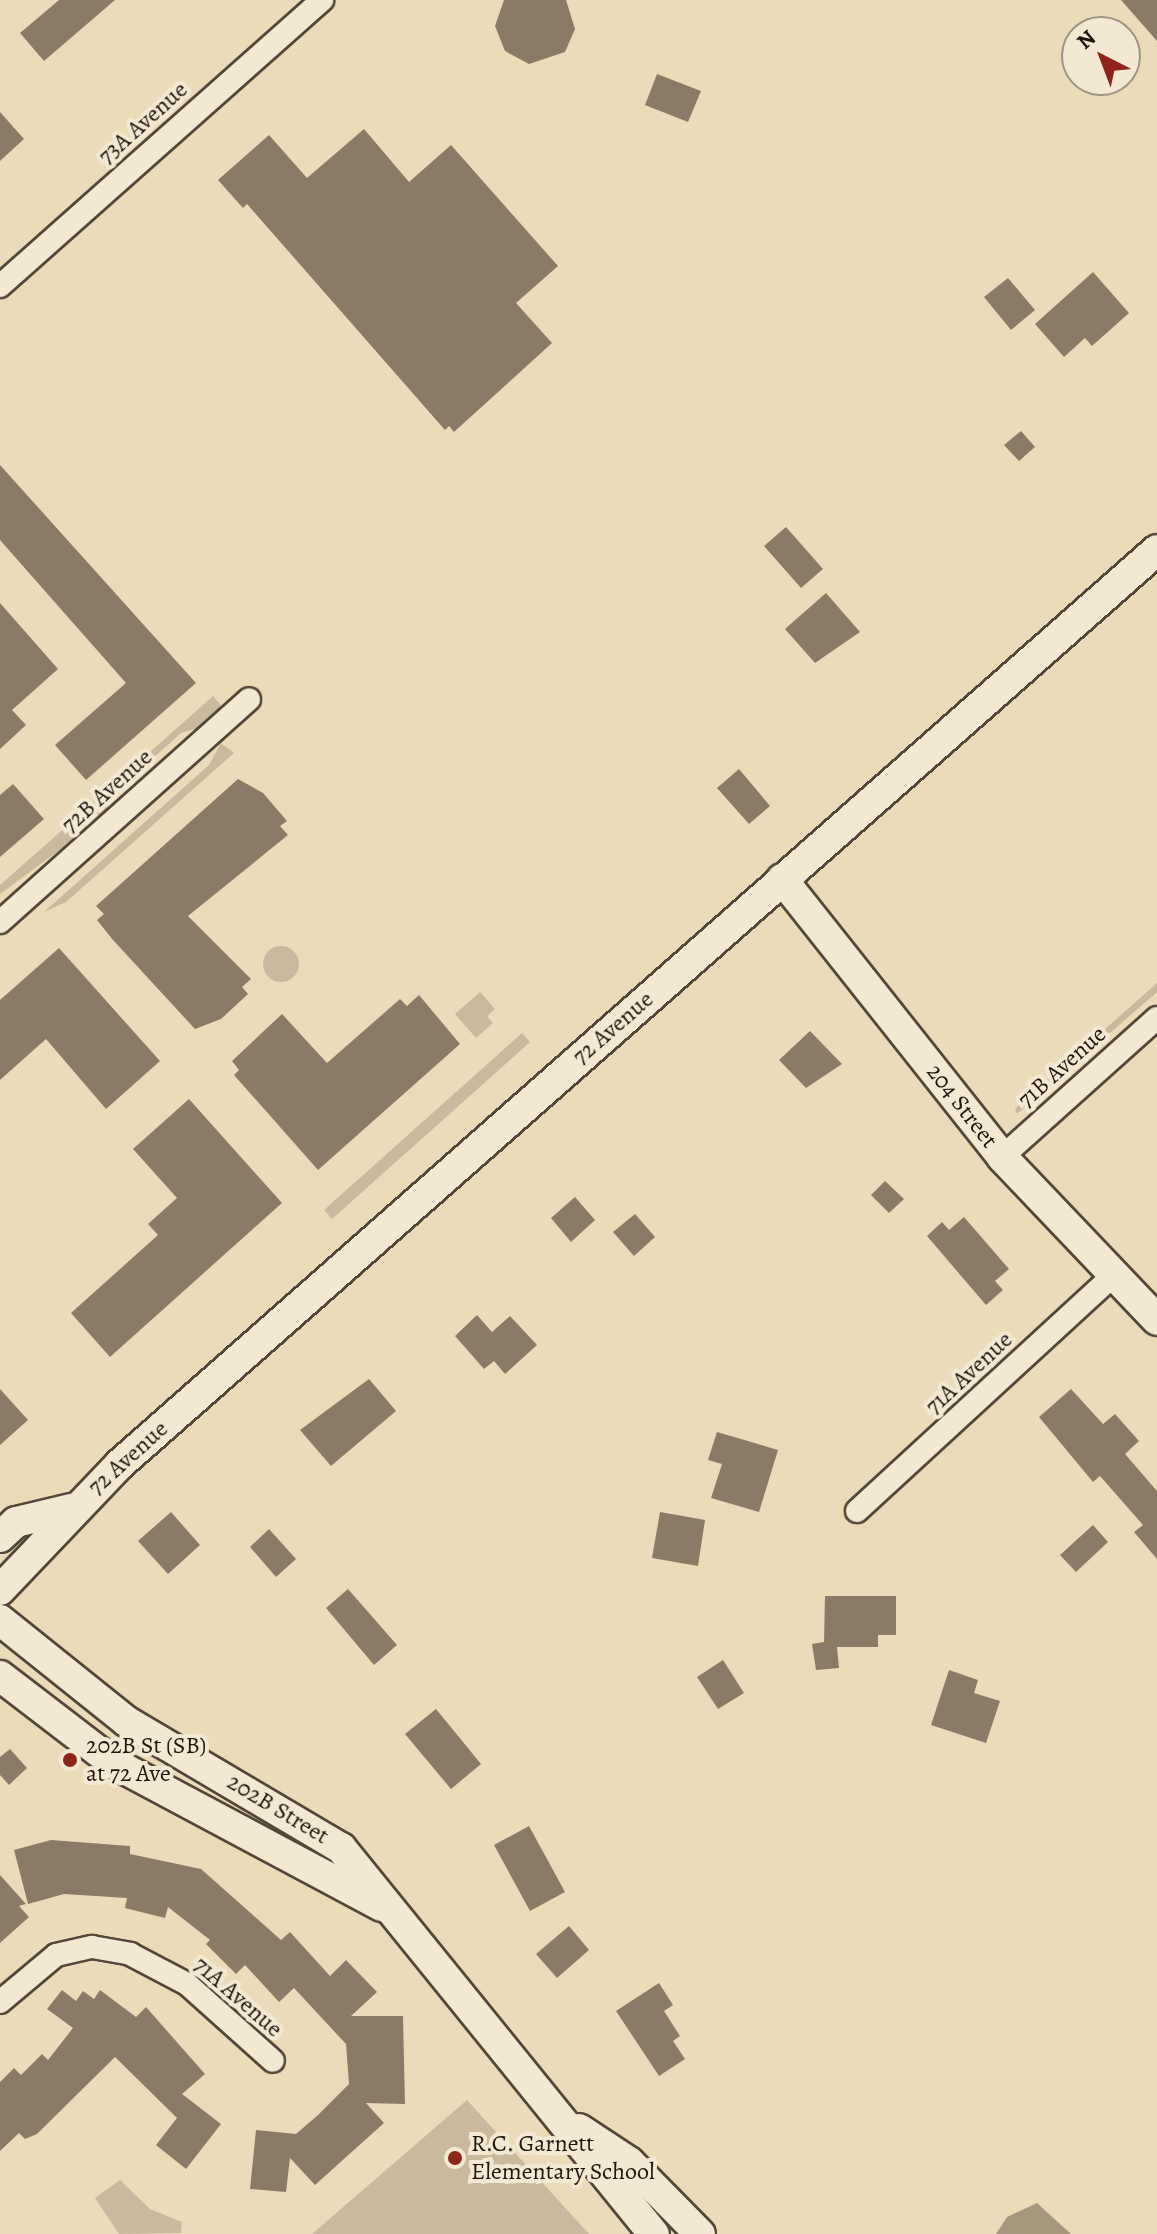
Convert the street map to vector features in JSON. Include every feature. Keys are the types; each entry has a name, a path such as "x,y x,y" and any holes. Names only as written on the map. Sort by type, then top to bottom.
{"main road":[{"name":"72 Avenue","path":"0,1590 44,1551 71,1509 1157,550"},
{"name":"204 Street","path":"782,879 1002,1157 1116,1273 1157,1320"},
{"name":"72 Avenue","path":"0,1537 16,1522 71,1509"},
{"name":"202B Street","path":"0,1620 126,1721 341,1848 383,1906 567,2121 607,2181 654,2234"},
{"name":"202B Street","path":"0,1676 112,1762 383,1906"},
{"name":"202B Street","path":"567,2121 629,2162 700,2234"}],"street":[{"name":"73A Avenue","path":"0,286 322,0"},
{"name":"72B Avenue","path":"0,922 249,699"},
{"name":"71B Avenue","path":"1002,1157 1157,1018"},
{"name":"71A Avenue","path":"857,1511 1116,1273"},
{"name":"71A Avenue","path":"0,2002 56,1955 92,1947 130,1954 187,1984 273,2061"}],"shaded area":[{"path":"213,696 223,708 202,727 181,733 122,786 100,817 88,807"},
{"path":"221,743 234,753 66,902 44,912 209,765"},
{"path":"68,825 76,838 0,894 0,885"},
{"path":"281,946 294,951 299,964 294,977 281,982 268,977 263,964 268,951"},
{"path":"1157,983 1157,992 1017,1114 1015,1109"},
{"path":"480,992 495,1009 487,1016 493,1023 476,1038 455,1014"},
{"path":"522,1033 530,1042 332,1219 324,1210"},
{"path":"467,2100 589,2234 312,2234"},
{"path":"120,2180 150,2209 182,2222 181,2233 119,2234 95,2198"},
{"path":"1037,2203 1071,2234 996,2234 1007,2217"}],"building":[{"path":"59,0 115,0 44,61 20,33"},
{"path":"504,0 566,0 575,29 565,52 529,64 505,51 495,26"},
{"path":"1121,0 1157,0 1157,41 1141,23 1141,16 1135,16"},
{"path":"657,74 701,91 688,122 645,105"},
{"path":"0,112 24,139 0,161"},
{"path":"364,129 409,182 451,145 558,266 516,303 552,343 454,432 449,426 445,430 247,204 243,208 218,180 269,135 307,178"},
{"path":"1093,272 1129,313 1092,346 1085,338 1064,357 1035,324"},
{"path":"1008,278 1035,310 1011,330 984,297"},
{"path":"1021,431 1035,447 1019,461 1004,445"},
{"path":"0,465 196,683 86,780 55,745 126,683 0,540"},
{"path":"786,527 823,569 801,588 764,546"},
{"path":"826,593 860,632 815,663 785,629"},
{"path":"0,603 58,669 12,710 26,725 0,749"},
{"path":"739,769 770,806 749,824 717,788"},
{"path":"238,779 263,793 287,821 280,826 288,835 188,916 251,979 242,987 248,994 221,1019 195,1029 113,940 97,920 104,914 96,906"},
{"path":"13,784 44,819 0,857 0,795"},
{"path":"59,948 160,1061 106,1109 46,1039 0,1080 0,1000"},
{"path":"419,995 460,1044 318,1170 234,1075 239,1070 232,1061 282,1014 327,1063 400,999 407,1006"},
{"path":"810,1031 842,1064 806,1088 779,1060"},
{"path":"189,1099 282,1203 110,1357 71,1313 158,1235 148,1224 177,1198 133,1149"},
{"path":"885,1181 904,1199 889,1213 871,1195"},
{"path":"575,1197 595,1220 571,1242 551,1218"},
{"path":"635,1214 655,1237 634,1256 613,1232"},
{"path":"964,1217 1009,1269 995,1281 1003,1290 986,1305 927,1236 942,1222 949,1230"},
{"path":"477,1315 492,1332 510,1316 537,1345 505,1374 494,1361 484,1369 455,1336"},
{"path":"369,1379 396,1411 331,1466 300,1430"},
{"path":"0,1389 28,1420 0,1445"},
{"path":"1071,1389 1103,1424 1115,1414 1139,1441 1125,1454 1157,1491 1157,1559 1134,1532 1143,1525 1100,1476 1093,1482 1039,1417"},
{"path":"717,1432 778,1450 759,1512 711,1498 722,1464 708,1460"},
{"path":"171,1512 200,1545 168,1574 138,1541"},
{"path":"660,1512 705,1520 698,1566 652,1558"},
{"path":"1093,1525 1108,1542 1076,1572 1060,1555"},
{"path":"269,1529 296,1559 276,1577 250,1547"},
{"path":"348,1589 397,1645 374,1665 326,1608"},
{"path":"825,1596 896,1596 896,1635 878,1635 878,1647 837,1647 839,1668 816,1670 812,1644 824,1642"},
{"path":"723,1660 744,1693 718,1709 697,1677"},
{"path":"949,1670 978,1680 974,1693 1000,1701 986,1743 931,1725"},
{"path":"436,1709 481,1764 451,1789 405,1734"},
{"path":"10,1749 27,1768 9,1785 0,1775 0,1757"},
{"path":"529,1826 565,1892 530,1911 494,1845"},
{"path":"51,1840 130,1846 130,1854 201,1869 281,1940 290,1932 330,1976 346,1960 377,1992 351,2016 403,2016 405,2104 366,2103 384,2123 315,2185 290,2158 286,2192 250,2189 256,2130 296,2134 318,2115 349,2084 346,2044 294,1988 279,2002 245,1965 236,1974 206,1944 210,1940 168,1907 165,1918 125,1908 127,1898 64,1894 28,1904 14,1850"},
{"path":"0,1875 26,1904 19,1906 29,1917 0,1943"},
{"path":"569,1926 589,1950 557,1978 536,1954"},
{"path":"659,1983 673,2005 664,2011 680,2036 673,2041 685,2059 659,2076 616,2011"},
{"path":"62,1990 76,2001 83,1991 94,1999 100,1990 136,2017 146,2007 205,2074 182,2094 221,2124 186,2169 156,2145 177,2118 115,2057 37,2134 25,2139 19,2133 0,2151 0,2082 14,2068 21,2075 42,2054 48,2060 73,2028 47,2009"}],"place":[{"name":"202B St (SB) at 72 Ave","path":"70,1760"},
{"name":"R.C. Garnett Elementary School","path":"455,2158"}]}
